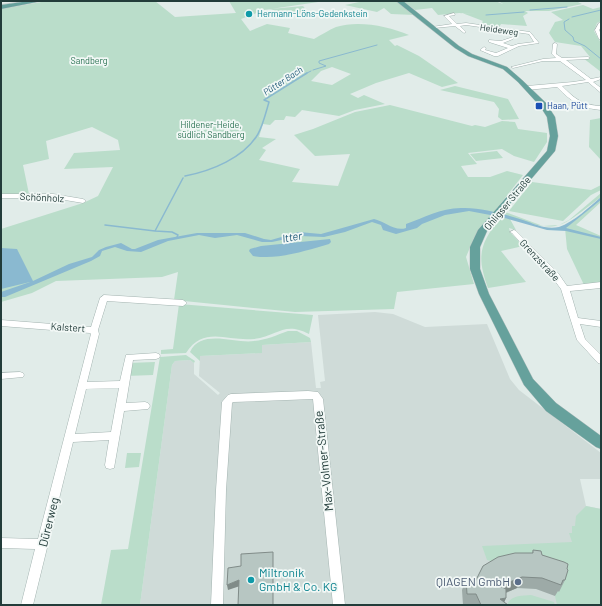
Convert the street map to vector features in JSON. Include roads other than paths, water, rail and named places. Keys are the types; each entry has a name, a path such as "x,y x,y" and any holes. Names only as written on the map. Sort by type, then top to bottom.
{"main road":[{"path":"1,7 39,1"},
{"name":"Ohligser Straße","path":"399,1 464,52 509,71 527,88 551,117 554,145 546,157 496,215 477,241 474,255 475,269 484,294 518,366 533,389 564,417 601,443"}],"street":[{"path":"454,14 446,16 464,32"},
{"path":"601,24 597,30 601,39"},
{"name":"Heideweg","path":"434,27 468,25 530,33 537,43 518,45 496,55 482,50 484,48"},
{"name":"Heideweg","path":"511,38 500,43 512,48"},
{"path":"555,44 554,53 601,91"},
{"path":"513,67 538,60 588,58"},
{"path":"527,88 559,86 601,78"},
{"path":"559,86 579,105 589,108 601,108"},
{"name":"Schönholz","path":"1,196 53,196 83,201"},
{"name":"Grenzstraße","path":"514,232 555,275 565,288 574,320 584,344 601,361"},
{"name":"Grenzstraße","path":"565,288 601,285"},
{"name":"Kalstert","path":"1,323 94,330 104,298 183,303"},
{"path":"574,320 601,324"},
{"name":"Dürerweg","path":"27,605 96,334 94,330"},
{"path":"110,465 129,357 156,356"},
{"path":"1,376 20,375"},
{"path":"83,386 124,384"},
{"name":"Max-Volmer-Straße","path":"217,605 221,490 227,402 231,398 315,395 318,399 339,605"},
{"path":"120,407 145,406"},
{"path":"70,438 115,436"},
{"path":"1,543 43,544"}],"water":[{"name":"Itter","path":"601,197 601,200 566,228 601,237 601,239 566,231 547,230 501,217 469,211 445,215 422,224 417,228 396,234 383,230 381,225 372,222 345,232 324,237 300,236 272,242 262,242 237,235 215,238 199,235 168,241 141,252 127,251 115,247 102,251 100,256 91,261 5,297 1,297 1,292 30,282 1,289 1,248 17,249 33,281 69,264 92,257 99,250 121,243 135,249 158,240 197,233 245,233 271,240 299,232 321,234 374,219 398,229 402,229 406,228 406,224 453,208 469,208 492,211 541,226 554,228 570,222"},
{"path":"330,239 331,242 329,244 282,256 253,256 249,251 250,249 261,246"}],"waterway":[{"path":"530,10 567,7"},
{"path":"572,17 601,10"},
{"path":"486,15 524,12"},
{"path":"569,19 564,22 565,30 573,37 574,41 585,46 601,59"},
{"name":"Pütter Bach","path":"313,70 326,66 319,63 319,61 377,45"},
{"name":"Pütter Bach","path":"307,73 311,71"},
{"name":"Pütter Bach","path":"185,176 216,167 236,157 258,134 269,102 264,100 307,73"},
{"name":"Pütter Bach","path":"155,231 183,178"},
{"path":"105,225 155,231"},
{"name":"Pütter Bach","path":"155,231 172,232 178,235 177,237"}],"place":[{"name":"Hermann-Löns-Gedenkstein","path":"249,14"},
{"name":"Haan, Pütt","path":"539,106"},
{"name":"Miltronik GmbH & Co. KG","path":"251,580"},
{"name":"QIAGEN GmbH","path":"518,582"}],"park label":[{"name":"Sandberg","path":"89,61"},
{"name":"Hildener-Heide, südlich Sandberg","path":"211,130"}]}
